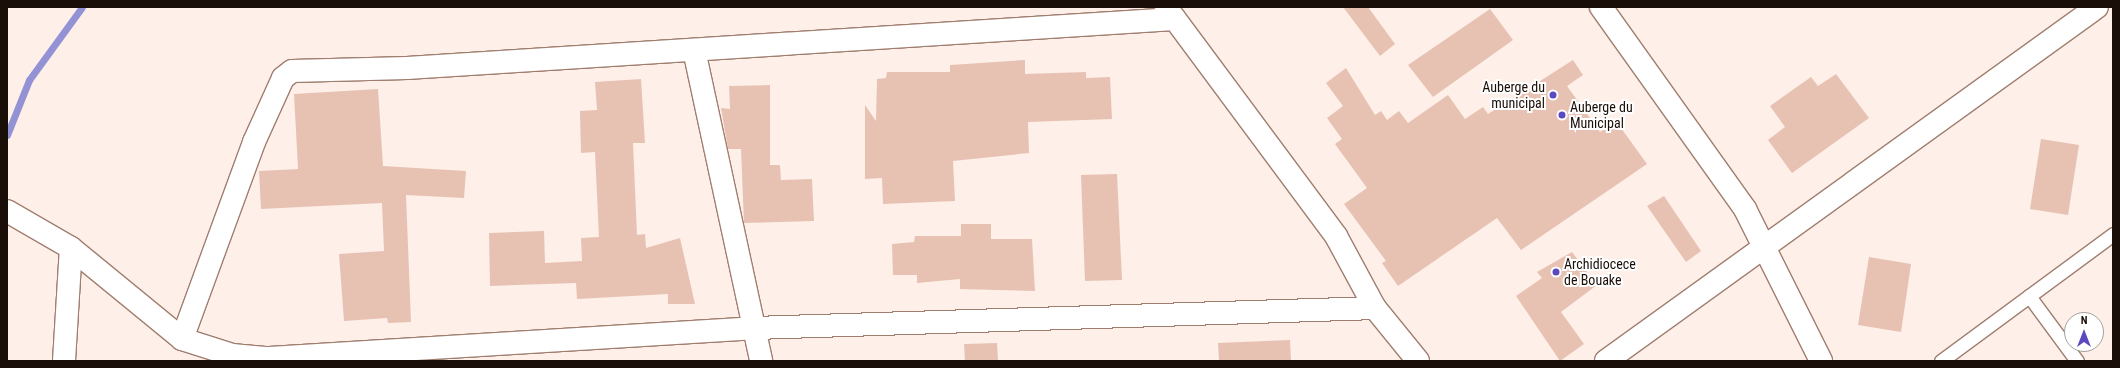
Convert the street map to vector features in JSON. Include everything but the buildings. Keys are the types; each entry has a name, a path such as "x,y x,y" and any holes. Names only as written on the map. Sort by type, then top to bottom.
{"street":[{"path":"1601,7 1745,209 1820,361"},
{"path":"1606,361 2097,7"},
{"path":"182,339 254,142 283,78 292,71 694,50 1170,13 1336,236 1375,308 1418,361"},
{"path":"694,50 761,361"},
{"path":"7,211 71,248 182,339 232,355 268,358 754,328 1375,308"},
{"path":"64,361 71,248"}],"lane":[{"path":"1941,361 2113,234"},
{"path":"2029,296 2078,361"}],"waterway":[{"path":"7,135 29,80 82,7"}],"place":[{"name":"Auberge du municipal","path":"1553,95"},
{"name":"Auberge du Municipal","path":"1562,115"},
{"name":"Archidiocece de Bouake","path":"1556,272"}]}
